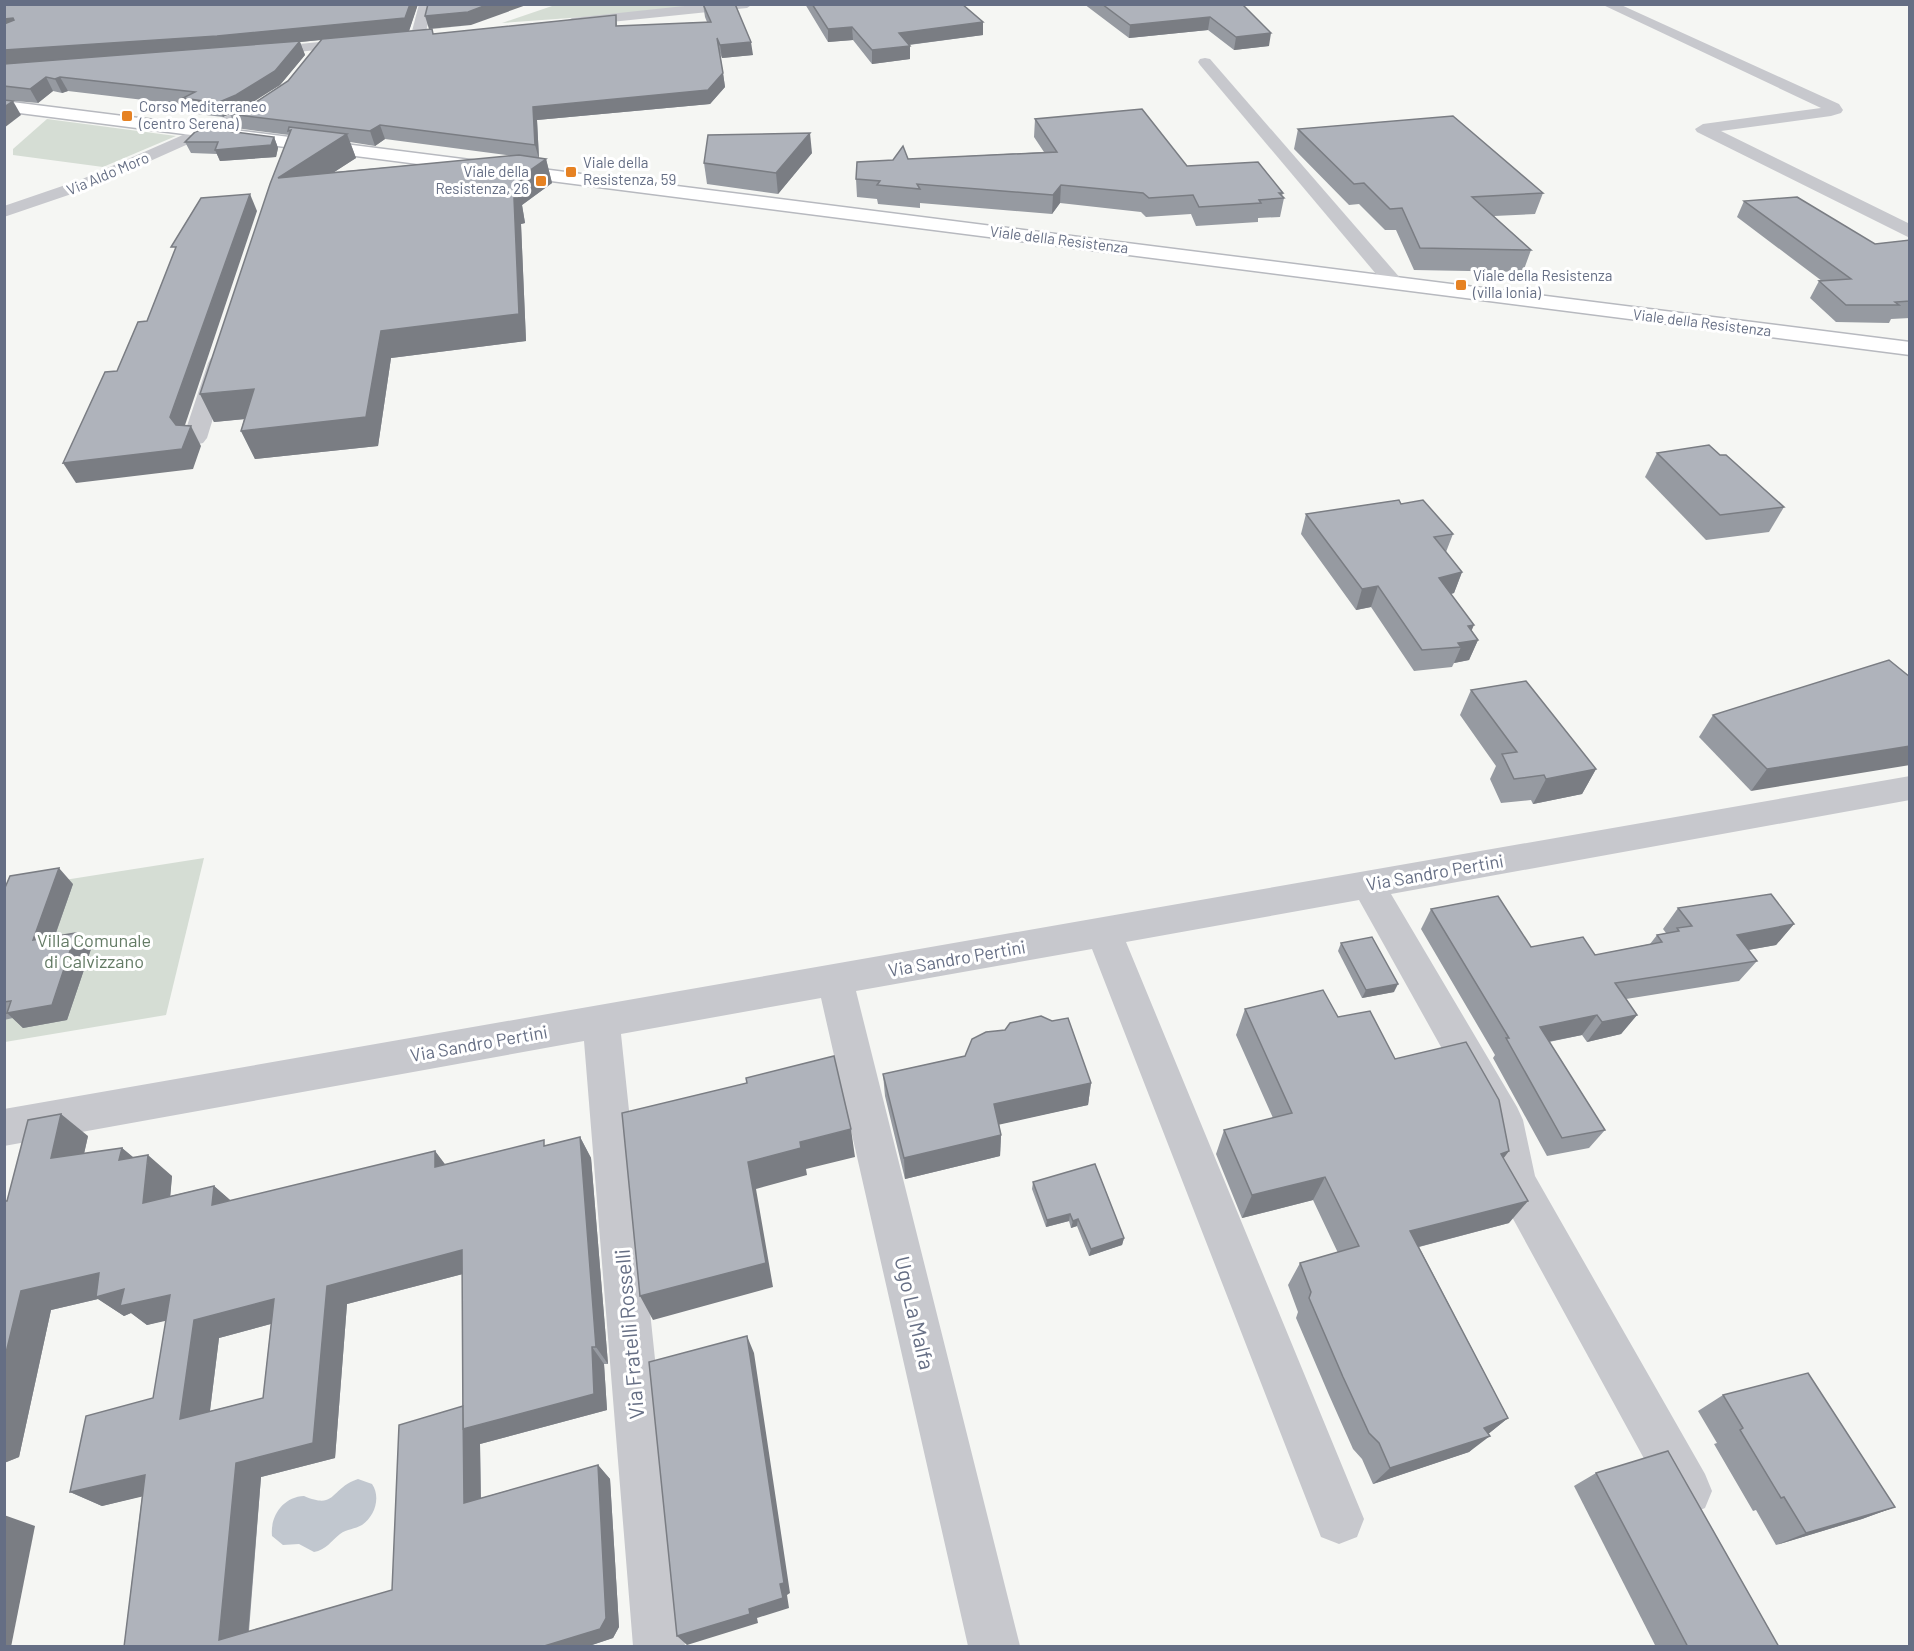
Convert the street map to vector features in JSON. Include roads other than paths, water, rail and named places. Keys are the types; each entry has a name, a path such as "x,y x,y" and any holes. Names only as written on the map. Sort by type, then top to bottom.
{"main road":[{"name":"Viale della Resistenza","path":"4,106 1910,349"}],"street":[{"path":"419,35 426,4"},
{"path":"555,24 693,7 747,4"},
{"path":"1607,4 1835,109 1703,129 1910,232"},
{"path":"244,54 375,40"},
{"path":"310,62 321,46"},
{"path":"1205,62 1394,283"},
{"name":"Via Aldo Moro","path":"4,212 53,197 209,131 274,100 288,90"},
{"path":"284,164 291,141"},
{"path":"195,438 224,347"},
{"name":"Via Sandro Pertini","path":"4,1128 1910,788"},
{"path":"1368,885 1503,1120 1515,1181 1706,1522"},
{"path":"1104,933 1339,1519"},
{"name":"Ugo La Malfa","path":"835,980 994,1647"},
{"name":"Via Fratelli Rosselli","path":"601,1022 659,1647"}],"place":[{"name":"Corso Mediterraneo (centro Serena)","path":"127,116"},
{"name":"Viale della Resistenza, 59","path":"571,172"},
{"name":"Viale della Resistenza, 26","path":"541,181"},
{"name":"Viale della Resistenza (villa Ionia)","path":"1461,285"}],"park label":[{"name":"Villa Comunale di Calvizzano","path":"94,951"}]}
